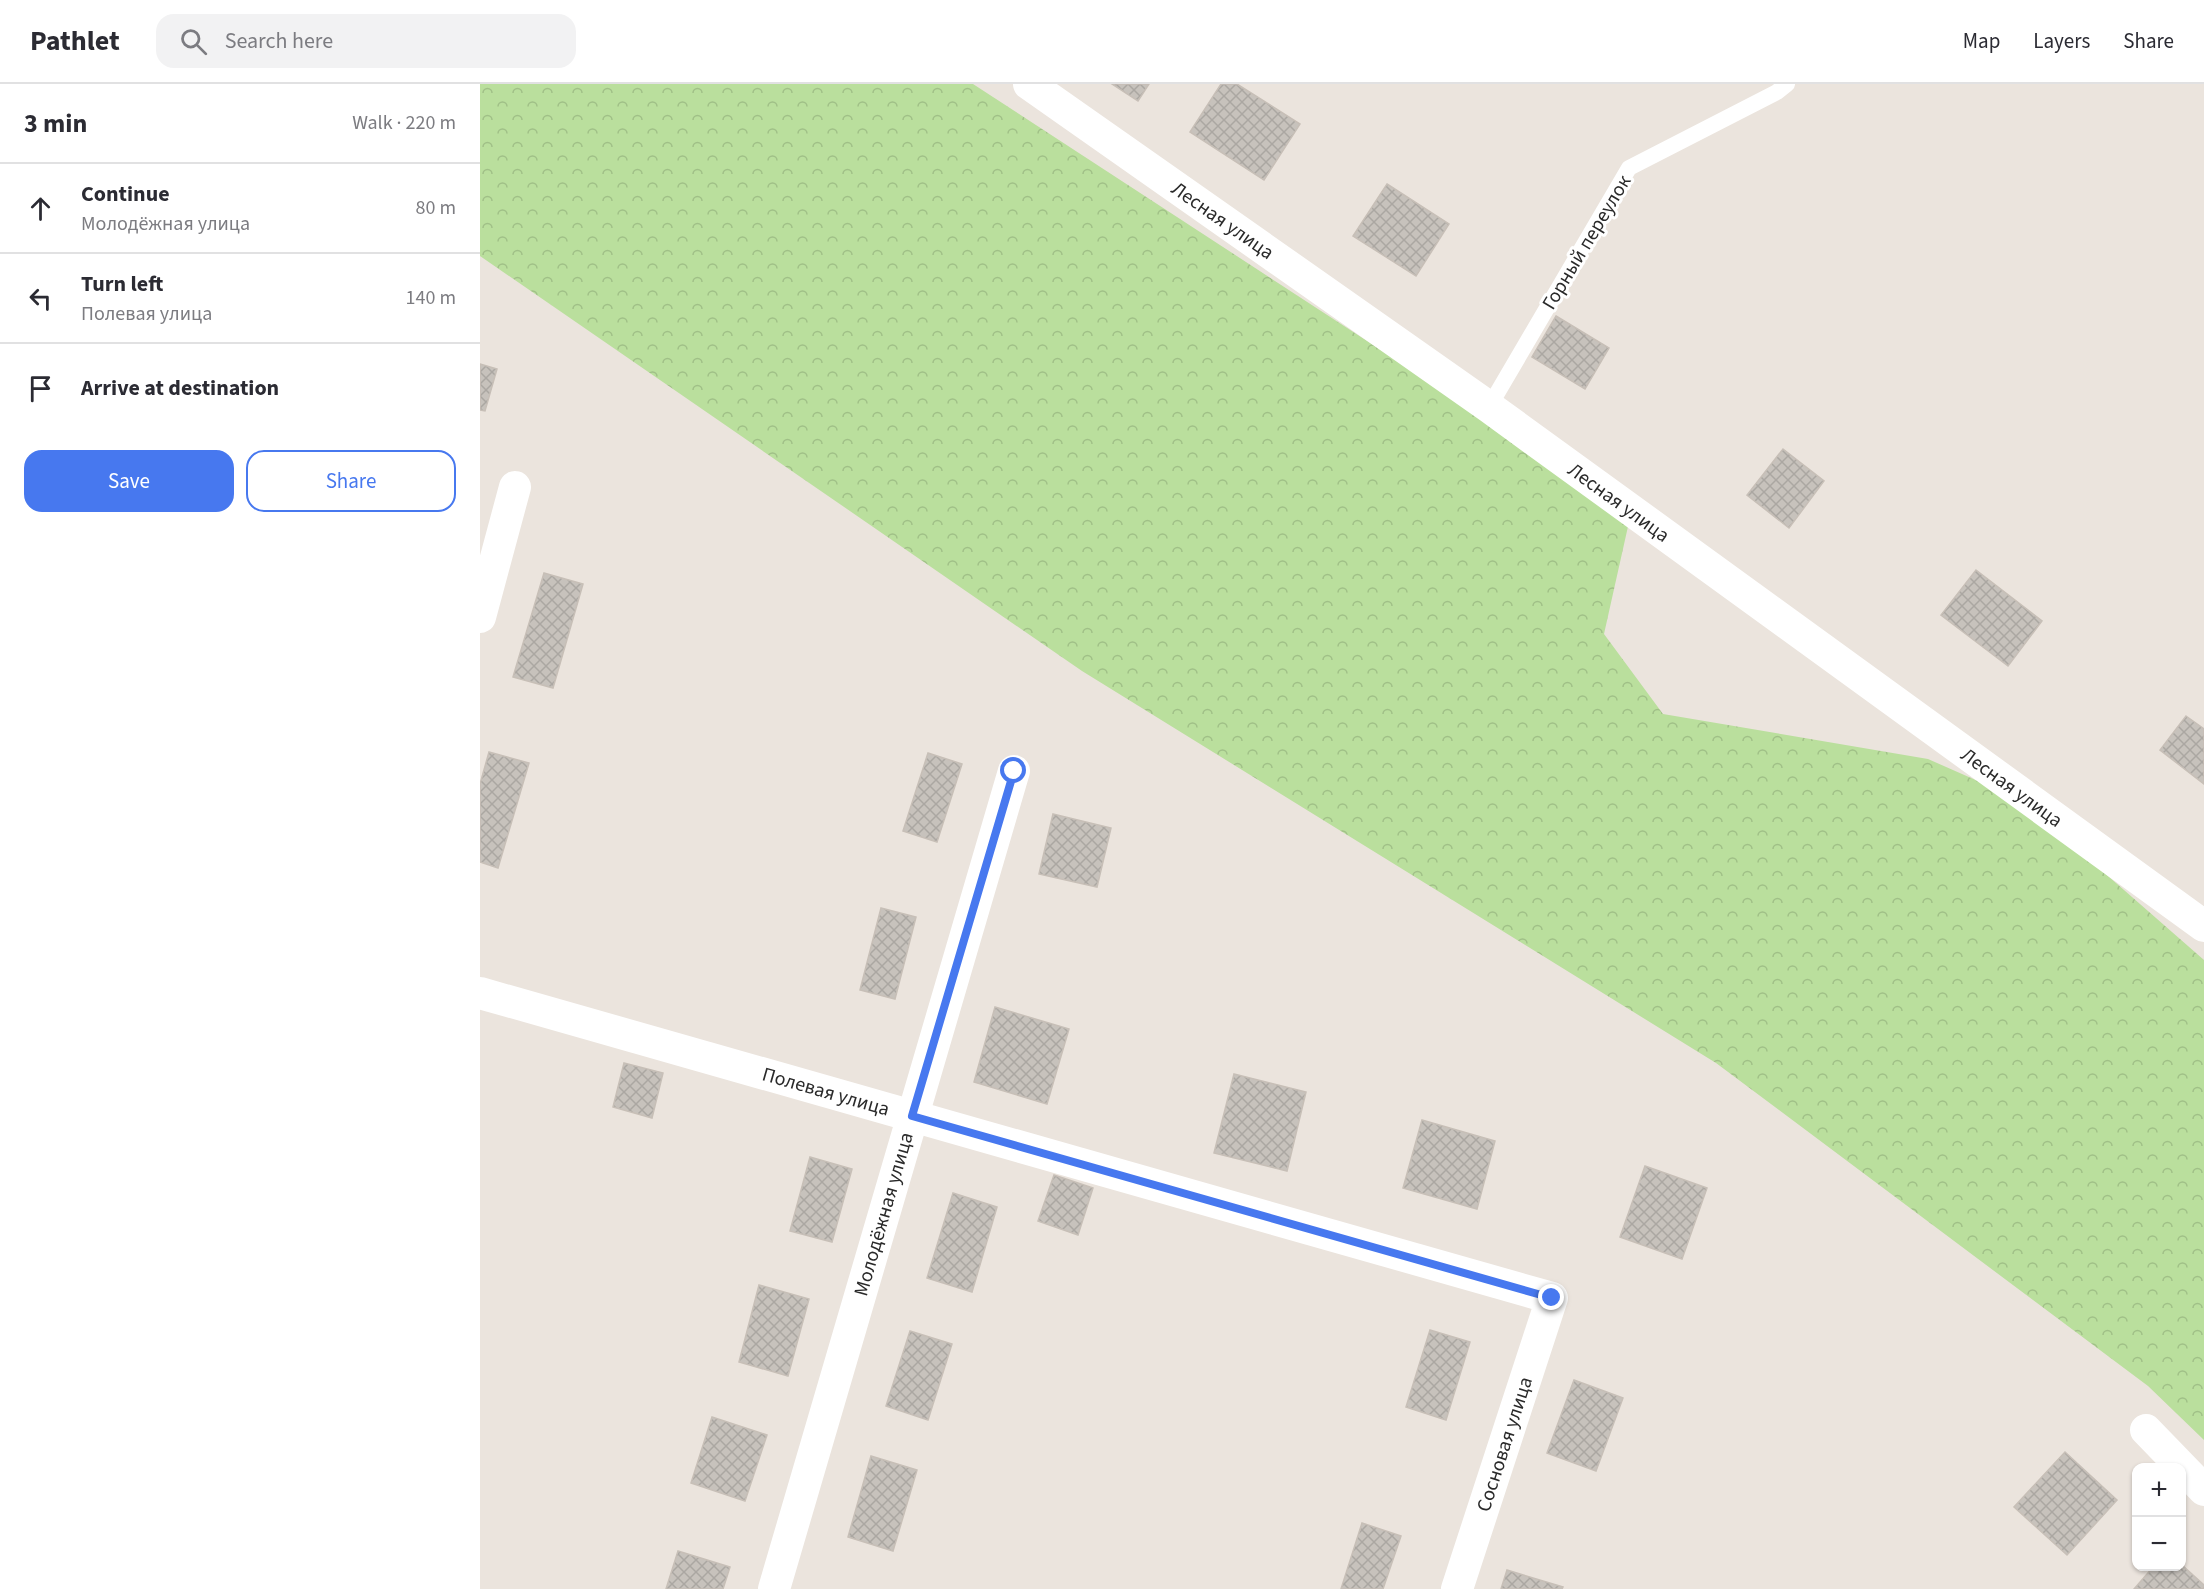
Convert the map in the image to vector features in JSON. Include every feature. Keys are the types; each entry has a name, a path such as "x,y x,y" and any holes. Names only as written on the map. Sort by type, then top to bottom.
{"street":[{"name":"Лесная улица","path":"1029,84 1489,407 2204,926"},
{"path":"480,617 515,487"},
{"name":"Молодёжная улица","path":"774,1589 1014,771"},
{"name":"Полевая улица","path":"480,993 1552,1298"},
{"name":"Сосновая улица","path":"1457,1589 1552,1298"},
{"path":"2146,1430 2204,1490"}],"lane":[{"name":"Горный переулок","path":"1489,407 1629,168 1777,92 1787,84"}],"green space":[{"path":"480,84 973,84 1631,513 1604,634 1663,714 1928,759 2021,800 2204,960 2204,1440 2148,1386 1716,1063 1082,671 480,256"}],"building":[{"path":"1112,84 1149,84 1138,101"},
{"path":"1221,84 1237,84 1300,124 1264,180 1190,132"},
{"path":"1387,184 1449,224 1416,276 1353,236"},
{"path":"1556,316 1609,348 1585,389 1532,357"},
{"path":"480,364 497,369 485,411 480,410"},
{"path":"1783,449 1824,481 1789,528 1747,495"},
{"path":"1976,570 2042,621 2008,666 1941,615"},
{"path":"544,573 583,584 553,688 513,677"},
{"path":"2186,716 2204,729 2204,784 2160,750"},
{"path":"489,752 529,763 498,868 480,862 480,784"},
{"path":"928,753 962,764 937,842 903,831"},
{"path":"1053,814 1111,828 1097,887 1039,874"},
{"path":"881,908 916,917 895,999 860,990"},
{"path":"995,1007 1069,1029 1047,1104 974,1082"},
{"path":"624,1063 663,1073 652,1118 613,1107"},
{"path":"1234,1074 1306,1092 1287,1171 1214,1153"},
{"path":"1422,1120 1495,1141 1477,1209 1403,1188"},
{"path":"810,1157 852,1169 832,1242 790,1231"},
{"path":"1645,1166 1707,1188 1682,1259 1620,1237"},
{"path":"1054,1175 1093,1188 1078,1235 1038,1221"},
{"path":"953,1193 997,1207 972,1292 927,1278"},
{"path":"759,1285 809,1299 788,1376 739,1362"},
{"path":"1430,1330 1470,1342 1446,1420 1406,1407"},
{"path":"910,1331 952,1344 928,1420 886,1406"},
{"path":"1574,1380 1623,1398 1596,1471 1547,1453"},
{"path":"712,1417 767,1435 745,1501 691,1483"},
{"path":"2065,1452 2117,1500 2067,1555 2014,1507"},
{"path":"871,1456 917,1470 893,1551 848,1537"},
{"path":"1362,1523 1401,1536 1383,1589 1341,1589"},
{"path":"678,1551 730,1567 723,1589 666,1589"},
{"path":"2186,1569 2204,1585 2204,1589 2134,1589 2150,1571 2186,1571"},
{"path":"1507,1570 1563,1587 1562,1589 1501,1589"}],"route":[{"path":"1014,771 912,1116 1552,1298"}]}
